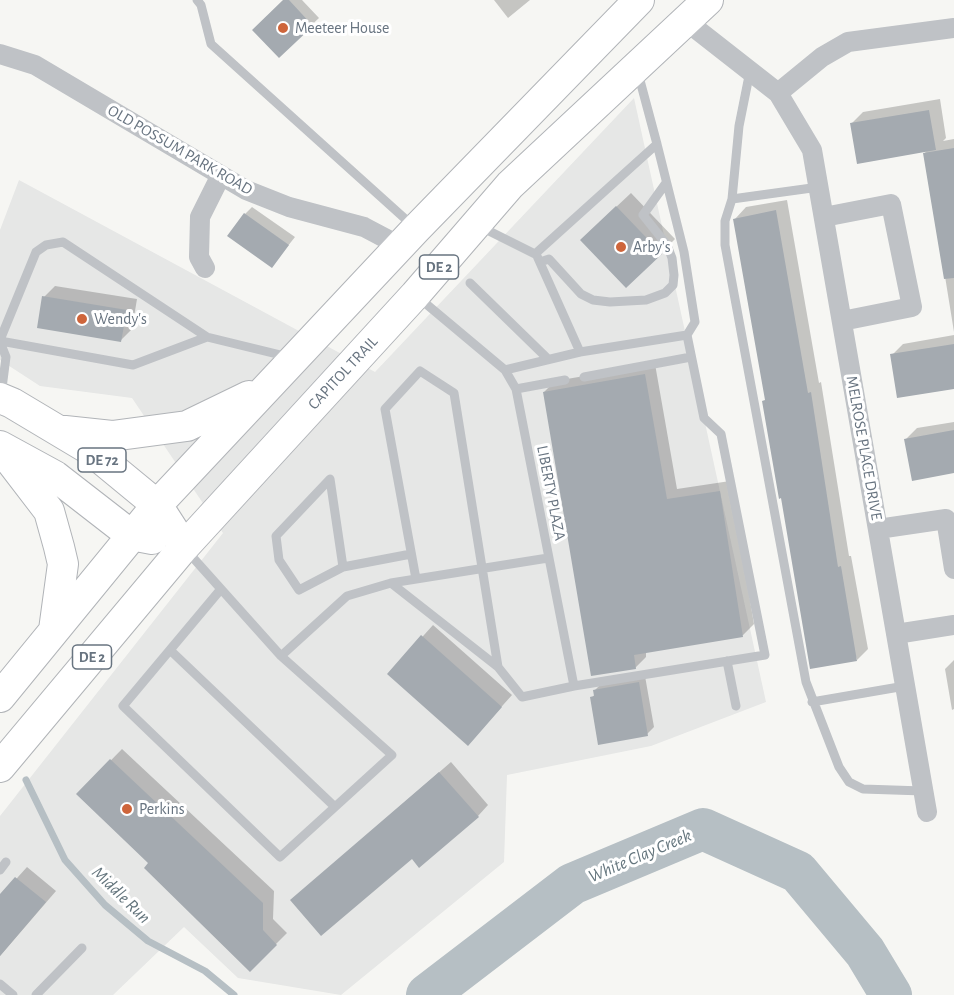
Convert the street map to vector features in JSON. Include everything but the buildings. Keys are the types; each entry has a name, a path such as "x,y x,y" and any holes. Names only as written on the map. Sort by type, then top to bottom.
{"main road":[{"name":"CAPITOL TRAIL","path":"0,767 184,547 415,295 510,185 708,0"},
{"name":"DE 2","path":"0,697 156,505 633,2"},
{"path":"56,429 112,436 187,426 266,388"},
{"name":"DE 72","path":"0,398 89,449 156,505 184,547"},
{"name":"DE 72","path":"0,447 55,476 131,535 184,547"},
{"path":"0,447 49,511 63,564 54,630"}],"street":[{"name":"MELROSE PLACE DRIVE","path":"686,21 778,93 812,150 927,812"},
{"path":"778,93 822,57 848,42 954,28"},
{"name":"OLD POSSUM PARK ROAD","path":"0,54 35,65 246,190 289,207 408,237"},
{"path":"205,268 199,257 200,217 221,175"},
{"path":"824,217 891,204 912,307 842,321"},
{"path":"878,529 946,519 954,569"},
{"path":"896,634 954,625"}],"lane":[{"path":"201,2 211,44 408,237"},
{"path":"391,583 498,667 522,697 574,686 765,655 721,434 704,418 687,335 695,322 684,252 637,66"},
{"path":"750,70 739,126 732,199 725,221 725,245 806,682 839,767 849,782 863,789 923,791"},
{"path":"538,258 657,144"},
{"path":"477,224 538,258 549,259 580,294 593,300 610,302 646,300 665,293 673,285 672,258 667,244 643,215 666,183"},
{"path":"732,199 819,187"},
{"path":"0,398 6,357 0,341 36,252 46,245 63,242 207,337 294,359"},
{"path":"538,258 580,352"},
{"path":"470,283 548,360"},
{"name":"LIBERTY PLAZA","path":"415,295 504,370 516,389 574,686"},
{"path":"504,370 580,352 687,335"},
{"path":"0,341 133,365 207,337"},
{"path":"584,376 691,357"},
{"path":"416,579 385,409 420,371 454,393 498,667"},
{"path":"516,389 565,380"},
{"path":"343,567 330,479 276,536 279,560 299,590 343,567 411,554"},
{"path":"184,547 222,589 281,656 392,755 280,857 123,706 222,589"},
{"path":"281,656 347,597 391,583 548,558"},
{"path":"170,650 335,807"},
{"path":"727,661 736,706"},
{"path":"812,702 905,686"},
{"path":"36,995 82,948"},
{"path":"0,984 13,995"}],"shaded area":[{"path":"634,98 766,702 651,746 507,775 504,862 341,995 238,978 184,927 113,995 0,995 0,816 223,533 132,398 40,386 0,360 0,230 19,180 375,372"}],"waterway":[{"name":"Middle Run","path":"26,780 65,860 105,905 148,941 205,971 234,995"},
{"name":"White Clay Creek","path":"427,995 572,884 703,829 798,872 865,952 891,995"}],"place":[{"name":"Meeteer House","path":"283,28"},
{"name":"Arby's","path":"621,247"},
{"name":"Wendy's","path":"82,319"},
{"name":"Perkins","path":"127,809"}]}
